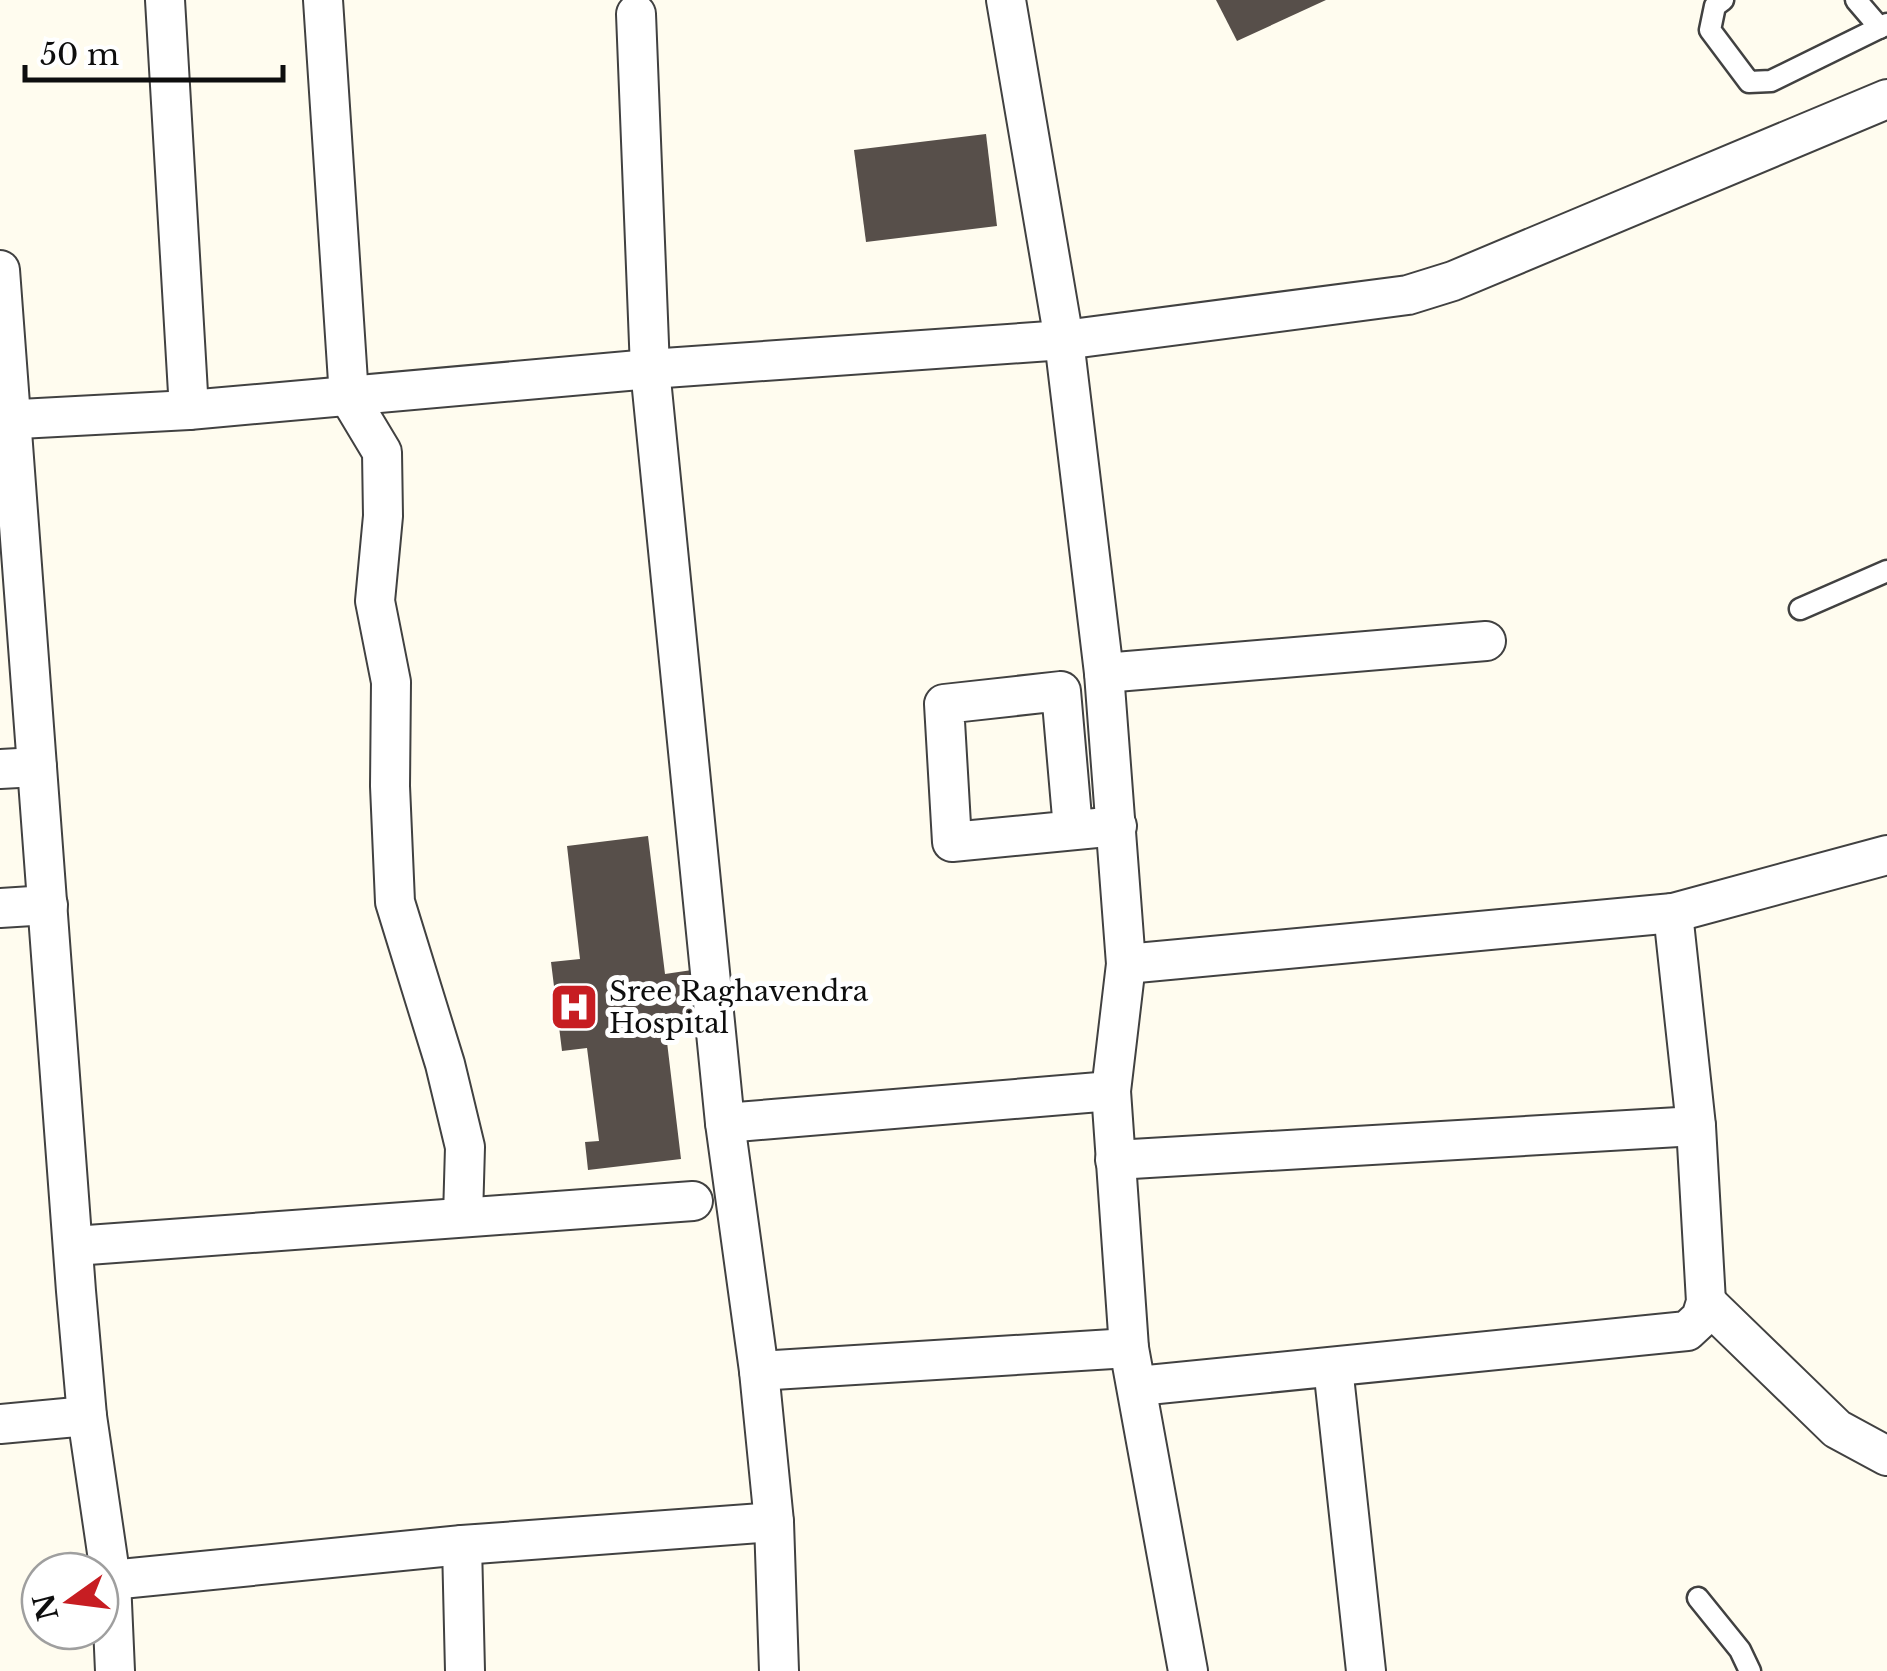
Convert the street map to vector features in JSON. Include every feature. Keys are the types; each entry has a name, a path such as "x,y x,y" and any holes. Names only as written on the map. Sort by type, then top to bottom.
{"street":[{"path":"164,0 190,410"},
{"path":"323,0 349,397 382,452 382,516 375,601 390,682 395,902 445,1064 465,1147 463,1216"},
{"path":"1006,0 1064,340 1104,672 1126,964 1111,1090 1128,1348 1188,1671"},
{"path":"636,14 650,368 725,1122 759,1370 774,1522 780,1671"},
{"path":"5,419 190,410 650,368 1064,340 1408,295 1454,281 1887,99"},
{"path":"0,270 18,768 48,906 87,1416 107,1551"},
{"path":"1104,672 1486,641"},
{"path":"1073,829 1061,691 944,704 952,842 1117,826"},
{"path":"1126,964 1673,913 1887,855"},
{"path":"0,908 48,906"},
{"path":"1138,1386 1687,1331 1701,1318 1706,1302 1696,1126 1673,913"},
{"path":"725,1122 1111,1090"},
{"path":"1114,1160 1696,1126"},
{"path":"74,1246 693,1201"},
{"path":"1706,1302 1836,1429 1887,1456"},
{"path":"759,1370 1128,1348"},
{"path":"1334,1367 1366,1671"},
{"path":"0,1424 87,1416"},
{"path":"120,1579 462,1545 774,1522"},
{"path":"462,1545 466,1671"}],"lane":[{"path":"1723,0 1715,6 1710,30 1749,82 1772,81 1884,26 1856,0"},
{"path":"1800,609 1887,571"},
{"path":"1698,1598 1740,1650 1750,1671"}],"building":[{"path":"1216,0 1326,0 1237,41"},
{"path":"986,134 997,226 866,242 854,150"},
{"path":"648,836 665,974 692,970 698,1013 664,1017 681,1159 588,1170 585,1142 599,1141 587,1048 562,1051 551,962 580,959 567,846"}],"place":[{"name":"Sree Raghavendra Hospital","path":"574,1007"}]}
